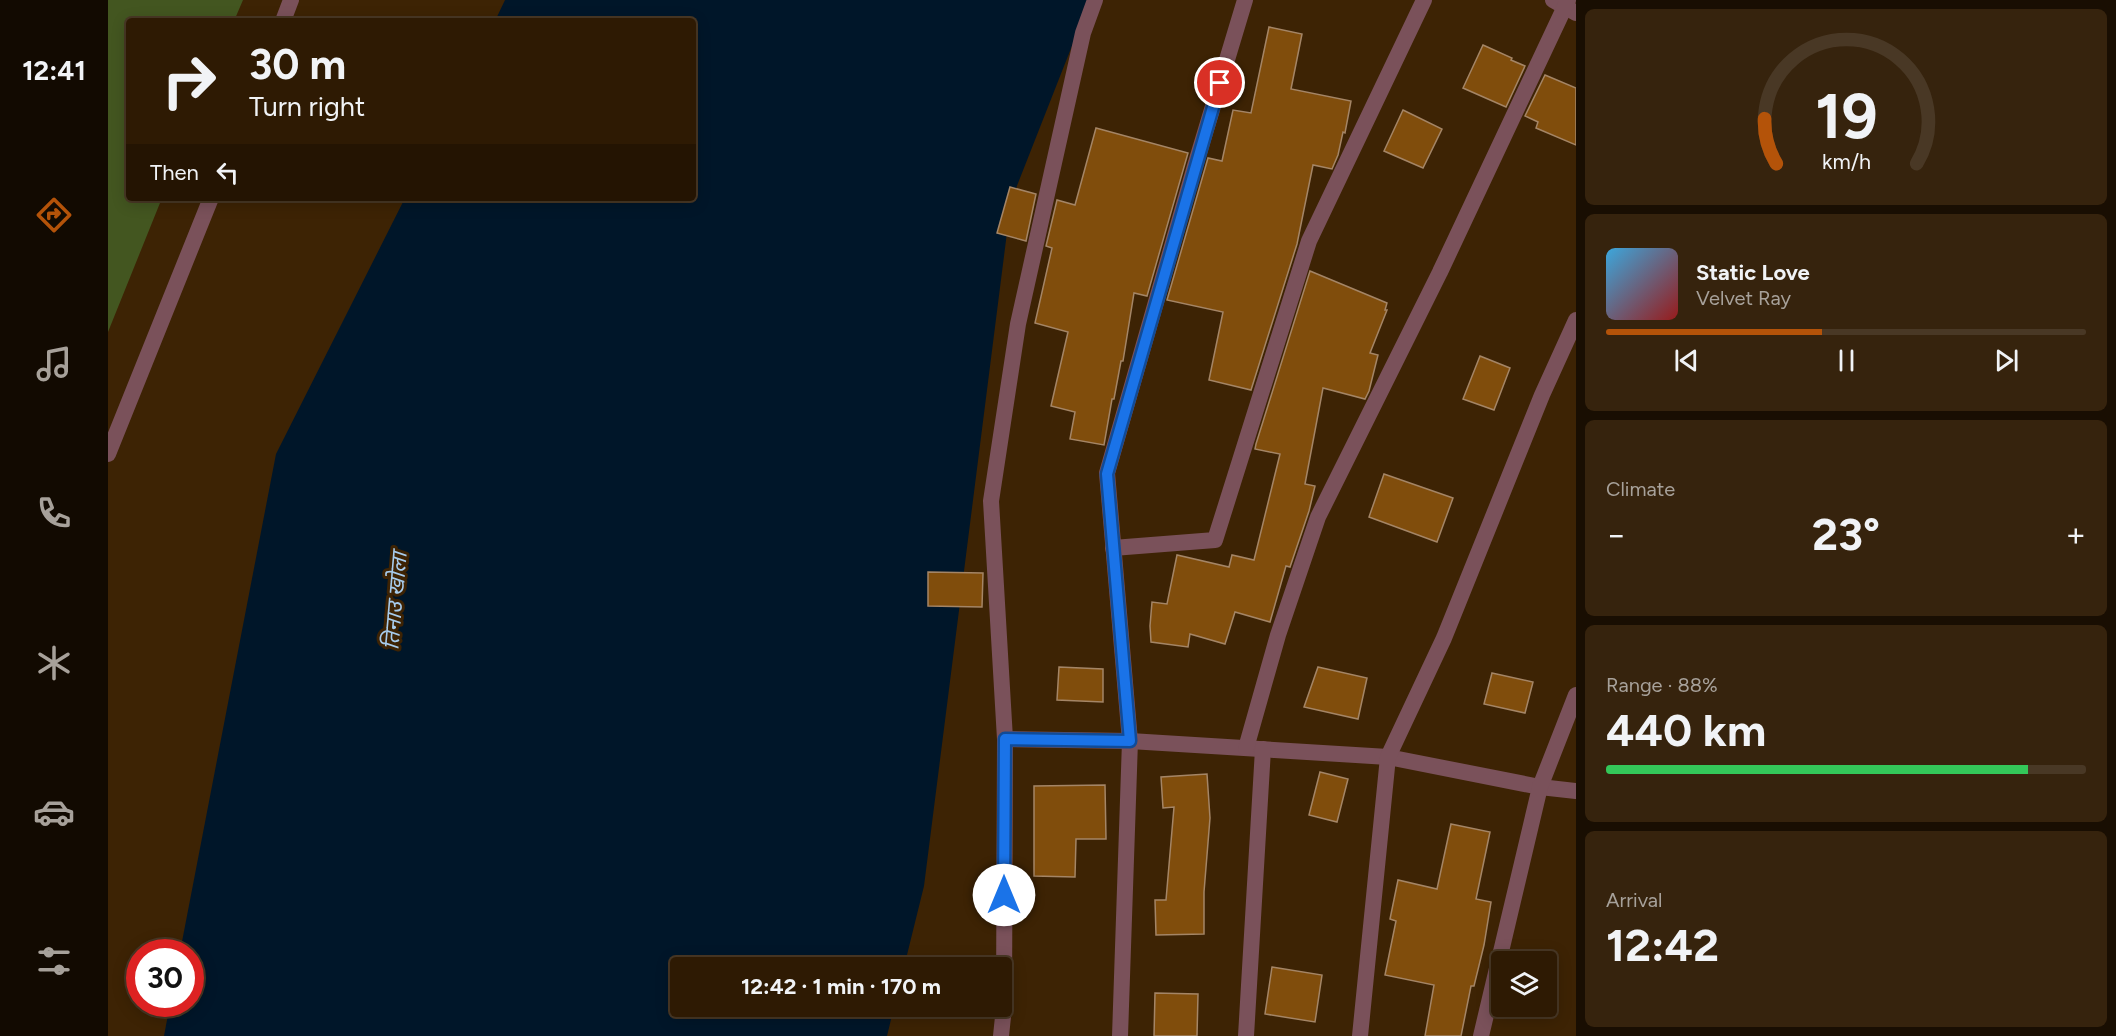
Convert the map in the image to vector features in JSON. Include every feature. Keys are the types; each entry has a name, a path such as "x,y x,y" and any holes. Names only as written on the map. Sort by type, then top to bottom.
{"street":[{"path":"283,18 291,0"},
{"path":"1001,1036 1004,1007 1005,739 991,501 1018,324 1083,33 1095,0"},
{"path":"1120,1036 1130,741 1107,474 1245,0"},
{"path":"1113,548 1215,540 1309,241 1424,0"},
{"path":"1246,748 1278,635 1318,517 1440,272 1566,5"},
{"path":"108,454 210,201"},
{"path":"1360,1036 1388,757 1444,638 1542,395 1576,320"},
{"path":"1481,1036 1540,787 1576,695"},
{"path":"1005,739 1130,741 1388,757 1540,787 1576,791"},
{"path":"1246,1036 1263,749"}],"green space":[{"path":"108,0 243,0 235,18 126,18 126,201 161,201 108,332"}],"water":[{"name":"तिनाउ खोला","path":"505,0 1090,0 1011,201 924,886 906,957 670,957 670,1017 892,1017 887,1036 164,1036 168,1017 204,1017 204,939 183,939 276,454 403,201 696,201 696,18 496,18"}],"building":[{"path":"1269,27 1302,34 1291,89 1351,101 1345,133 1343,132 1332,169 1313,165 1297,244 1251,390 1209,380 1223,312 1167,300 1208,158 1222,161 1233,110 1251,113"},
{"path":"1483,45 1525,66 1506,107 1463,88"},
{"path":"1545,75 1576,88 1576,145 1536,128 1538,122 1525,116"},
{"path":"1403,110 1442,129 1423,168 1384,151"},
{"path":"1096,128 1188,153 1147,296 1134,293 1123,361 1121,361 1114,399 1112,399 1104,445 1070,439 1075,412 1051,406 1068,332 1035,323 1052,248 1046,246 1057,200 1075,205"},
{"path":"1010,187 1036,194 1026,241 997,233"},
{"path":"1310,271 1387,303 1385,310 1387,310 1370,353 1378,355 1365,399 1323,388 1305,484 1315,486 1290,567 1286,566 1270,622 1235,612 1225,644 1190,634 1188,647 1151,642 1152,602 1167,604 1177,555 1229,567 1232,555 1254,560 1280,454 1255,449"},
{"path":"1480,356 1510,368 1494,410 1463,399"},
{"path":"1384,474 1453,498 1437,542 1369,517"},
{"path":"928,572 983,573 982,607 928,606"},
{"path":"1059,667 1103,669 1103,702 1057,700"},
{"path":"1318,667 1367,678 1358,719 1304,707"},
{"path":"1492,673 1533,682 1525,713 1484,704"},
{"path":"1320,772 1348,779 1337,822 1309,815"},
{"path":"1207,774 1210,818 1204,892 1204,934 1156,935 1155,900 1166,900 1174,807 1163,808 1161,777"},
{"path":"1105,785 1106,839 1076,839 1075,877 1034,876 1034,786"},
{"path":"1451,824 1490,832 1476,899 1491,902 1484,945 1474,986 1471,986 1461,1036 1425,1036 1434,985 1385,975 1396,921 1390,919 1398,880 1437,889"},
{"path":"1272,967 1322,975 1315,1022 1265,1014"},
{"path":"1155,993 1198,994 1197,1036 1154,1036"}],"route":[{"path":"1004,895 1005,739 1130,741 1107,474 1220,83"}]}
